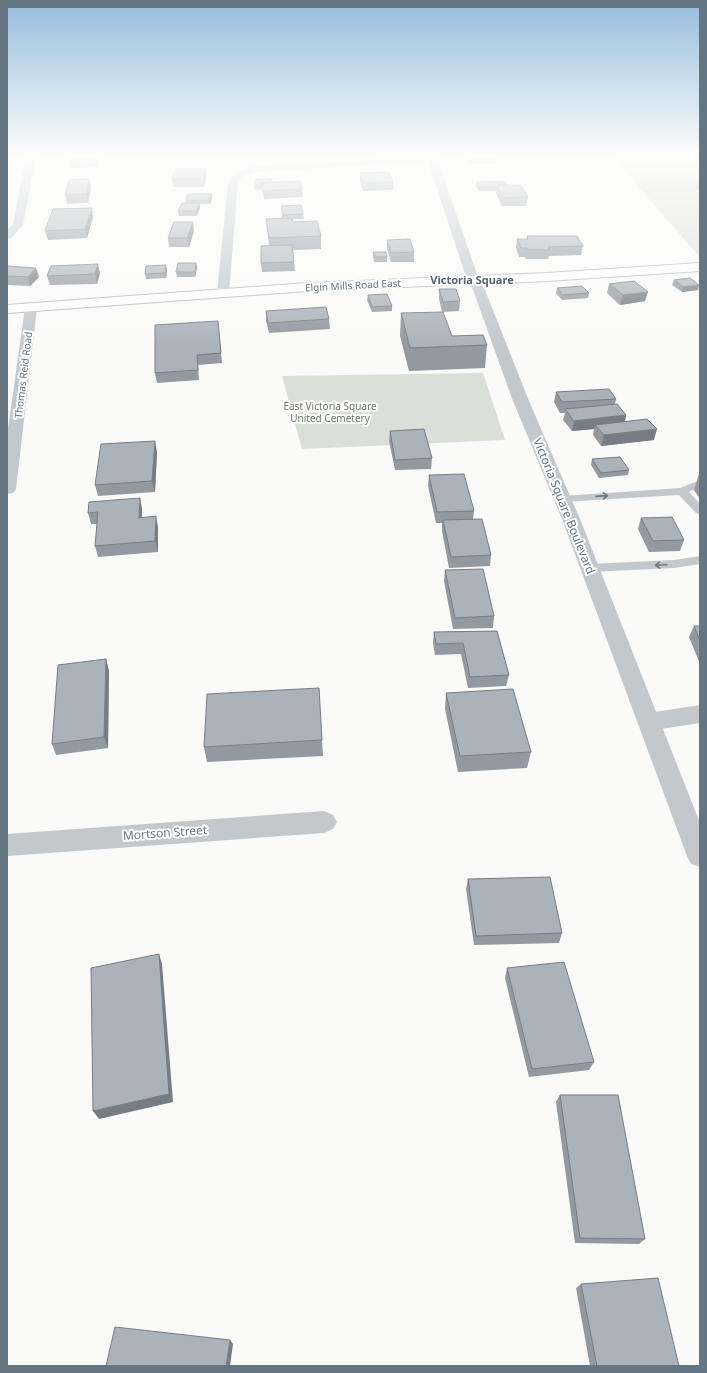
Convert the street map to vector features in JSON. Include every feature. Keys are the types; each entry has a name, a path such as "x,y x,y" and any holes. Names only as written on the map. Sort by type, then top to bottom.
{"main road":[{"name":"Elgin Mills Road East","path":"7,310 340,285 473,280 700,267"}],"street":[{"path":"7,236 18,225 19,219"},
{"path":"223,293 230,219"},
{"name":"Victoria Square Boulevard","path":"453,219 473,280 479,290 521,401 563,499 700,856"},
{"name":"Thomas Reid Road","path":"7,489 31,308"},
{"path":"648,722 700,714"},
{"name":"Mortson Street","path":"7,845 324,822"}],"lane":[{"path":"563,499 682,491 700,483"},
{"path":"682,491 700,511"},
{"path":"590,568 674,564 700,560"}],"green space":[{"path":"667,219 700,219 700,257"},
{"name":"East Victoria Square United Cemetery","path":"483,373 505,440 302,449 282,376"}],"building":[{"path":"49,219 88,219 85,229 45,231"},
{"path":"266,219 292,219 293,222 317,221 321,236 269,238"},
{"path":"174,222 193,222 187,238 168,238"},
{"path":"527,236 577,236 583,246 548,247 549,250 527,250 527,248 521,248 517,239 528,239"},
{"path":"410,239 414,252 391,253 387,240"},
{"path":"292,245 294,262 261,263 261,246"},
{"path":"373,252 386,252 387,257 375,257"},
{"path":"178,263 196,263 195,272 176,272"},
{"path":"98,264 95,274 47,276 51,266"},
{"path":"166,265 165,273 145,274 146,266"},
{"path":"7,266 36,268 28,277 7,276"},
{"path":"690,278 699,285 683,287 674,280"},
{"path":"634,281 648,292 623,295 609,284"},
{"path":"582,286 589,293 563,295 557,288"},
{"path":"439,289 456,289 460,301 443,302"},
{"path":"387,294 392,306 372,307 368,295"},
{"path":"326,307 329,319 268,323 266,311"},
{"path":"443,312 452,336 483,335 487,345 410,348 401,313"},
{"path":"218,321 221,353 197,355 198,370 155,373 155,325"},
{"path":"609,389 616,399 562,402 556,392"},
{"path":"617,404 626,415 574,421 565,409"},
{"path":"647,419 657,429 604,435 595,425"},
{"path":"424,429 432,458 395,460 390,431"},
{"path":"155,441 152,481 95,485 101,444"},
{"path":"620,457 629,470 601,473 592,459"},
{"path":"464,474 474,511 437,512 429,475"},
{"path":"140,498 139,518 156,516 155,541 95,546 98,512 88,513 89,502"},
{"path":"672,517 684,540 653,541 641,518"},
{"path":"482,519 491,555 451,557 443,520"},
{"path":"483,569 494,616 455,618 445,570"},
{"path":"694,626 700,626 700,641"},
{"path":"497,631 509,675 470,677 463,643 436,644 434,632"},
{"path":"106,659 104,737 52,744 58,665"},
{"path":"319,688 322,740 204,747 207,694"},
{"path":"513,689 531,752 460,756 446,693"},
{"path":"550,877 562,933 476,936 468,879"},
{"path":"159,954 169,1094 93,1111 91,968"},
{"path":"564,962 594,1062 532,1069 507,968"},
{"path":"560,1095 618,1095 645,1239 580,1238"},
{"path":"658,1278 679,1366 597,1366 581,1284"},
{"path":"115,1327 230,1340 226,1366 106,1366"}],"district":[{"name":"Victoria Square","path":"472,280"}]}
